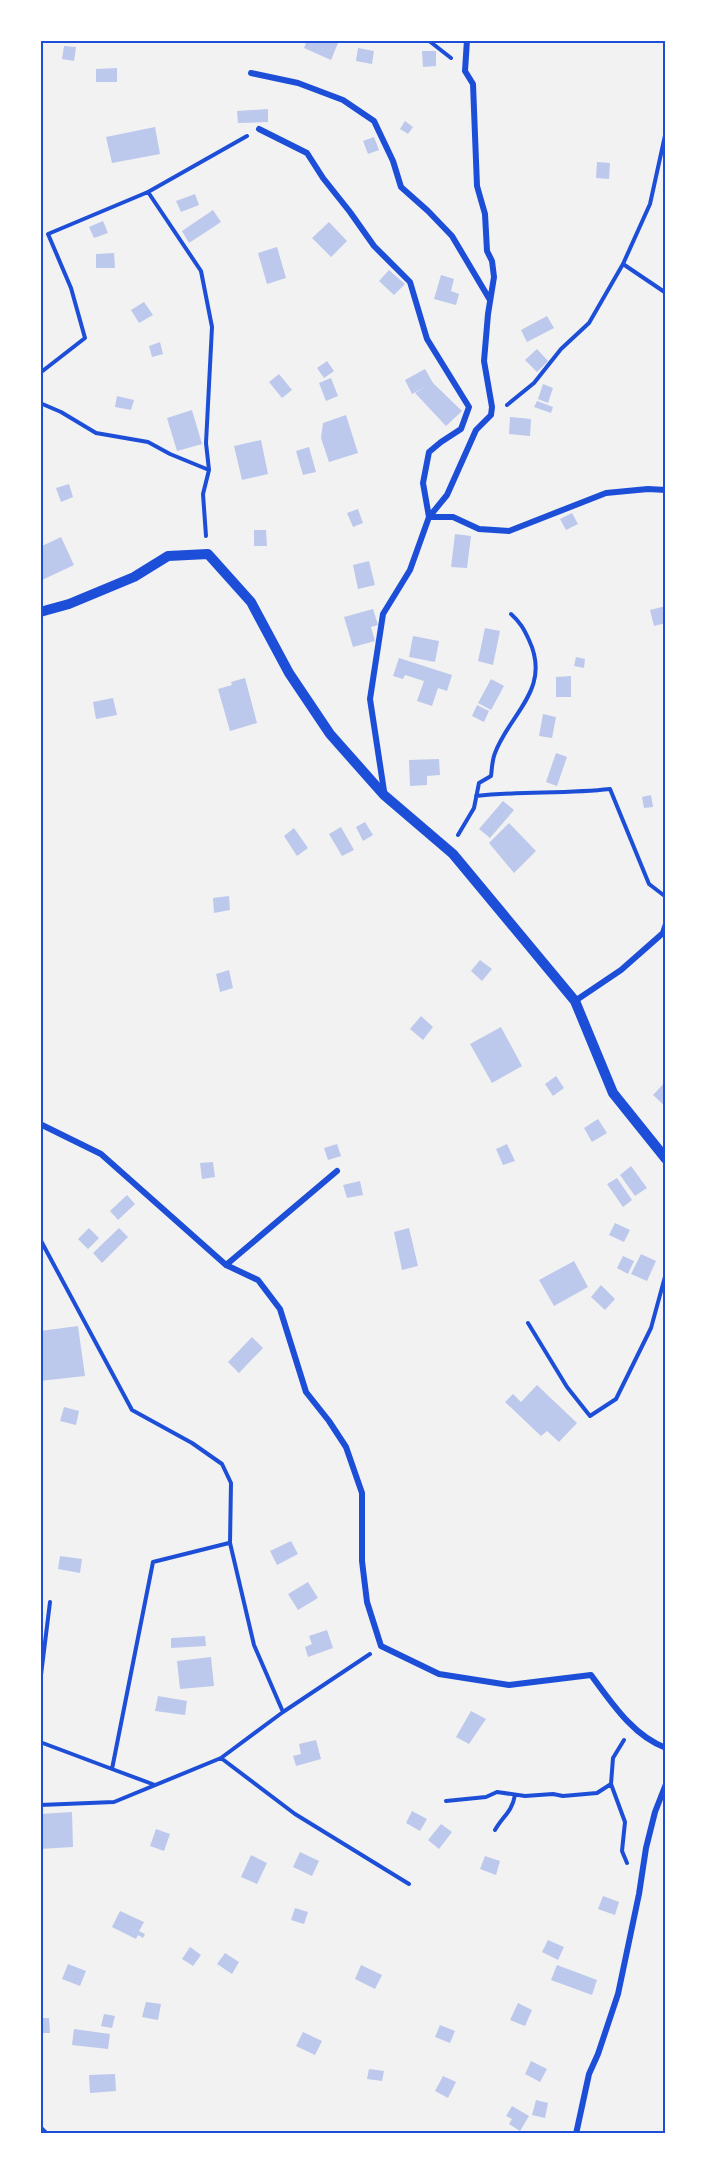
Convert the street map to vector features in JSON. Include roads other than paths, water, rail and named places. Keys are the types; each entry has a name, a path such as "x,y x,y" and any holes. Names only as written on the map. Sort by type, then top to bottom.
{"street":[{"path":"384,795 370,699 383,614 410,570 429,517 447,495 476,430 491,415 492,407 484,361 494,277 492,261 487,251 485,214 479,200 477,186 473,84 465,71 467,40"},
{"path":"251,73 298,83 343,100 374,121 393,160 400,188 428,211 452,236 490,301"},
{"path":"258,129 308,153 323,178 351,212 374,246 410,282 427,339 469,407 461,429 429,452 423,483 429,517"},
{"path":"429,517 453,517 479,529 509,531 606,493 648,489 666,490"},
{"path":"40,612 69,604 134,577 168,556 208,554 251,602 289,673 330,734 384,795 453,855 575,1000 613,1093 666,1159"},
{"path":"575,1000 621,970 663,933 666,924"},
{"path":"40,1124 101,1154 226,1265 258,1280 280,1309 306,1392 346,1447 362,1493 363,1571 367,1602 381,1646 439,1674 509,1685 591,1675 636,1729 666,1748"},
{"path":"226,1265 337,1171"},
{"path":"576,2133 589,2074 618,1994 646,1848 655,1812 666,1784"},
{"path":"40,2128 46,2133"}]}
